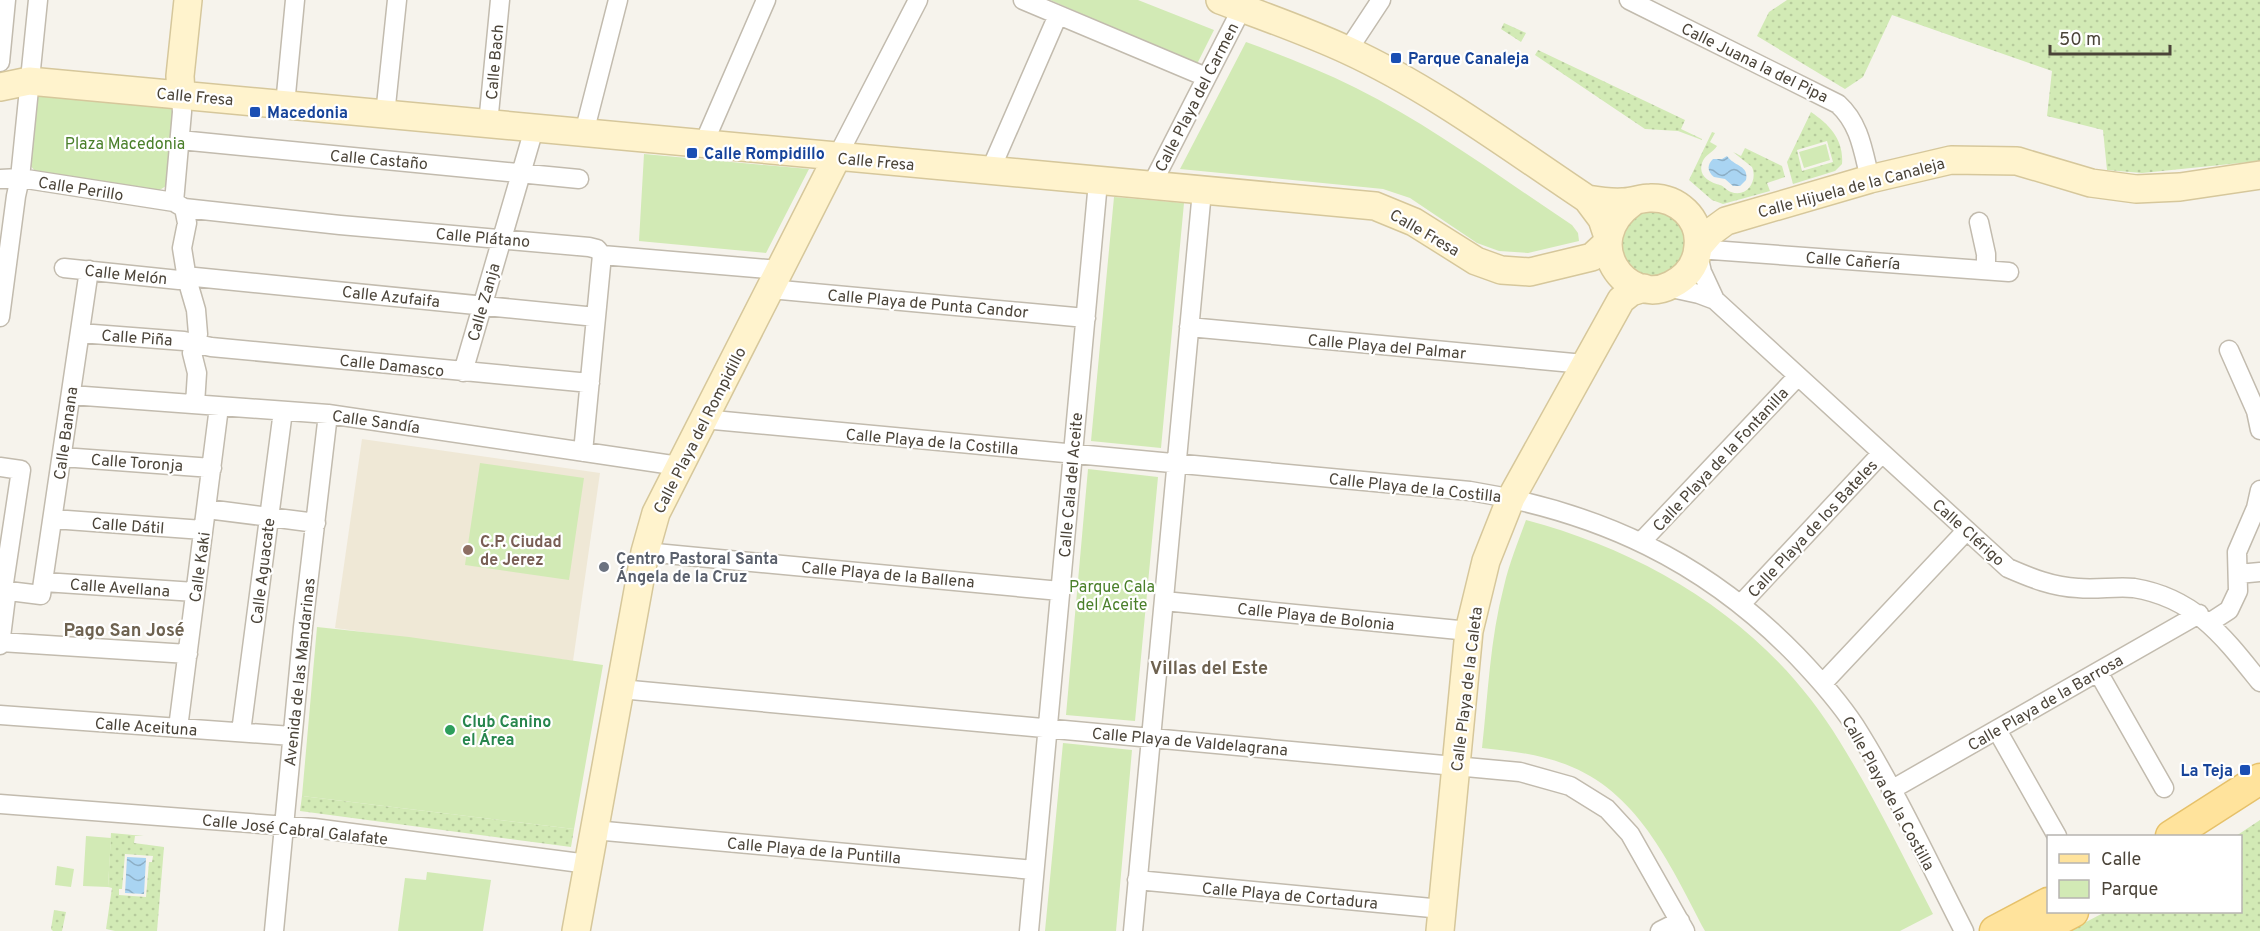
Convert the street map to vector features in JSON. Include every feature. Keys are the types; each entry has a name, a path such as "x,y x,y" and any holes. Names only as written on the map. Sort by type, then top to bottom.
{"main road":[{"path":"2174,835 2260,779"},
{"path":"2212,835 2260,803"},
{"path":"1995,931 2047,904"},
{"path":"2037,931 2071,913"}],"street":[{"path":"0,62 6,0"},
{"path":"0,178 20,178 38,0"},
{"path":"188,0 180,76 179,205 187,223 182,248 187,279 196,310 198,334 192,353 197,373 195,404"},
{"path":"285,105 296,0"},
{"path":"385,115 397,0"},
{"name":"Calle Bach","path":"488,124 500,0"},
{"path":"584,133 618,0"},
{"path":"703,145 766,0"},
{"name":"Calle Playa del Rompidillo","path":"576,931 645,552 656,513 918,0"},
{"path":"1023,0 1206,77"},
{"path":"1348,50 1381,0"},
{"name":"Calle Juana la del Pipa","path":"1629,0 1838,104 1847,112 1854,124 1870,179"},
{"name":"Calle Hijuela de la Canaleja","path":"1231,4 1348,50 1438,100 1587,199 1602,219 1608,255"},
{"name":"Calle Playa del Carmen","path":"1151,186 1206,77 1231,4"},
{"path":"990,171 1058,15"},
{"name":"Calle Fresa","path":"0,87 29,81 1375,206 1413,222 1476,261 1502,270 1530,272 1608,255"},
{"name":"Calle Zanja","path":"463,372 534,129"},
{"name":"Calle Castaño","path":"180,140 579,178"},
{"name":"Calle Hijuela de la Canaleja","path":"1656,287 1681,280 1692,268 1698,250 1711,232 1726,221 1870,179 1951,160 2017,161 2091,183 2136,189 2180,187 2260,175"},
{"name":"Calle Perillo","path":"0,317 20,178 179,205"},
{"name":"Calle Cala del Aceite","path":"1029,931 1098,182"},
{"path":"1133,931 1202,191"},
{"name":"Calle Hijuela de la Canaleja","path":"1587,199 1610,203 1662,198 1676,203 1687,213 1707,219 1726,221"},
{"path":"1621,300 1622,287 1608,255 1612,223 1621,211 1633,202"},
{"name":"Calle Plátano","path":"179,205 340,225 589,247 597,249 602,255 775,280"},
{"path":"1687,213 1695,225 1699,240 1698,250"},
{"path":"1979,222 1986,254 1986,270"},
{"name":"Calle Cañería","path":"1698,250 2009,272"},
{"name":"Calle Clérigo","path":"1698,250 1702,272 1715,300 2008,568 2046,584 2078,588 2132,588 2168,596 2204,619 2224,637 2260,682"},
{"path":"583,452 602,255"},
{"path":"1608,255 1628,281 1656,287"},
{"name":"Calle Melón","path":"64,268 187,279"},
{"name":"Calle Banana","path":"42,588 89,270"},
{"name":"Calle Azufaifa","path":"187,279 207,278 596,317"},
{"name":"Calle Playa de Punta Candor","path":"775,280 1086,318"},
{"path":"1621,300 1630,292 1656,287"},
{"name":"Calle Clérigo","path":"1656,287 1715,300"},
{"name":"Calle Playa de la Caleta","path":"1441,920 1469,631 1486,561 1511,498 1621,300"},
{"name":"Calle Playa del Palmar","path":"1189,327 1584,364"},
{"name":"Calle Piña","path":"80,333 195,343"},
{"name":"Calle Damasco","path":"195,343 211,347 590,383"},
{"path":"2229,350 2259,419"},
{"name":"Calle Playa de la Fontanilla","path":"1641,542 1798,376"},
{"name":"Calle Sandía","path":"71,395 328,414 679,466"},
{"name":"Calle Kaki","path":"178,728 219,406"},
{"name":"Calle Aguacate","path":"241,732 283,411"},
{"name":"Avenida de las Mandarinas","path":"274,931 292,736 328,414"},
{"name":"Calle Playa de la Costilla","path":"704,419 1458,490 1511,498 1590,520 1641,542 1696,572 1741,604 1778,636 1823,683 1854,725 1892,790 1964,931"},
{"name":"Calle Playa de los Bateles","path":"1741,604 1882,453"},
{"name":"Calle Toronja","path":"62,457 212,468"},
{"path":"0,467 21,470 2,590 0,644 188,654"},
{"name":"Calle Playa de la Barrosa","path":"1892,790 2098,672 2204,619 2229,610 2238,591 2237,552 2256,508 2260,490"},
{"path":"207,509 316,523"},
{"name":"Calle Dátil","path":"53,519 203,530"},
{"path":"1823,683 1966,531"},
{"name":"Calle Playa de la Ballena","path":"645,552 1060,591"},
{"path":"2238,574 2260,572"},
{"name":"Calle Avellana","path":"2,590 42,588 195,592"},
{"name":"Calle Playa de Bolonia","path":"1164,601 1469,631"},
{"path":"2098,672 2164,788"},
{"name":"Calle Playa de Valdelagrana","path":"620,688 1520,772 1570,786 1607,809 1630,834 1682,926"},
{"name":"Calle Aceituna","path":"0,715 292,736"},
{"path":"1997,730 2056,835"},
{"name":"Calle José Cabral Galafate","path":"0,804 284,825 588,864"},
{"name":"Calle Playa de la Puntilla","path":"594,830 1034,870"},
{"name":"Calle Playa de Cortadura","path":"1137,880 1441,920"},
{"path":"1660,931 1682,926"}],"shaded area":[{"name":"C.P. Ciudad de Jerez","path":"362,439 600,473 573,661 335,628"}],"green space":[{"path":"1050,0 1138,0 1214,30 1197,64"},
{"path":"1787,0 2260,0 2260,161 2142,173 2107,170 2103,130 2047,116 2052,71 1892,15 1863,77 1845,89 1757,36 1769,12"},
{"path":"1504,23 1526,33 1521,42 1501,29"},
{"path":"1246,42 1342,81 1412,119 1572,225 1578,233 1579,241 1528,253 1499,251 1477,243 1410,198 1383,189 1180,169"},
{"path":"1538,50 1685,120 1681,129 1702,140 1678,131 1645,129 1535,55"},
{"name":"Plaza Macedonia","path":"38,95 171,107 173,115 166,186 158,191 35,171 29,164"},
{"path":"1811,112 1830,128 1841,148 1842,164 1835,171 1793,184 1787,162","holes":["1827,141 1833,162 1802,171 1797,150"]},
{"path":"1712,132 1715,133 1710,142 1717,146 1705,158 1701,168 1708,180 1737,193 1742,193 1750,187 1754,178 1752,167 1733,152 1741,156 1745,148 1782,166 1785,177 1767,183 1770,191 1723,204 1712,200 1689,180"},
{"path":"1826,144 1830,160 1804,168 1799,152"},
{"path":"644,154 809,169 766,253 639,241"},
{"path":"1114,197 1184,203 1161,448 1091,441"},
{"path":"1642,209 1676,215 1688,237 1684,261 1665,277 1642,277 1624,264 1618,232"},
{"path":"480,463 584,478 569,580 465,565"},
{"name":"Parque Cala del Aceite","path":"1088,469 1158,477 1135,721 1066,715"},
{"path":"1526,520 1619,553 1663,575 1705,600 1744,630 1779,663 1812,701 1853,763 1933,914 1900,931 1705,931 1667,860 1636,815 1617,796 1596,780 1572,767 1550,759 1482,748 1492,646 1499,606 1508,570"},
{"name":"Club Canino el Área","path":"317,627 409,637 603,665 574,829 302,796"},
{"path":"1063,743 1132,750 1116,931 1045,931"},
{"path":"302,796 574,829 571,847 300,811"},
{"path":"2260,820 2260,931 2069,931 2103,913 2242,913 2242,835 2238,835"},
{"path":"111,833 144,836 135,836 134,843 164,847 157,931 106,929 112,888 108,887","holes":["125,854 153,856 152,862 149,862 146,897 119,895 119,889 122,889"]},
{"path":"86,836 111,838 108,887 83,886"},
{"path":"57,866 74,869 71,887 55,885"},
{"path":"427,872 491,880 483,931 398,931 405,878 426,880"},
{"path":"54,910 66,912 62,931 51,929"}],"water":[{"path":"1727,156 1745,171 1746,180 1740,186 1733,186 1725,179 1714,177 1709,171 1709,164 1713,159 1722,159"},
{"path":"127,857 146,858 144,894 125,893"}],"place":[{"name":"Parque Canaleja","path":"1396,58"},
{"name":"Macedonia","path":"255,112"},
{"name":"Calle Rompidillo","path":"692,153"},
{"name":"C.P. Ciudad de Jerez","path":"468,550"},
{"name":"Centro Pastoral Santa Ángela de la Cruz","path":"604,567"},
{"name":"Club Canino el Área","path":"450,730"},
{"name":"La Teja","path":"2245,770"}],"district":[{"name":"Pago San José","path":"124,630"},
{"name":"Villas del Este","path":"1209,668"}]}
